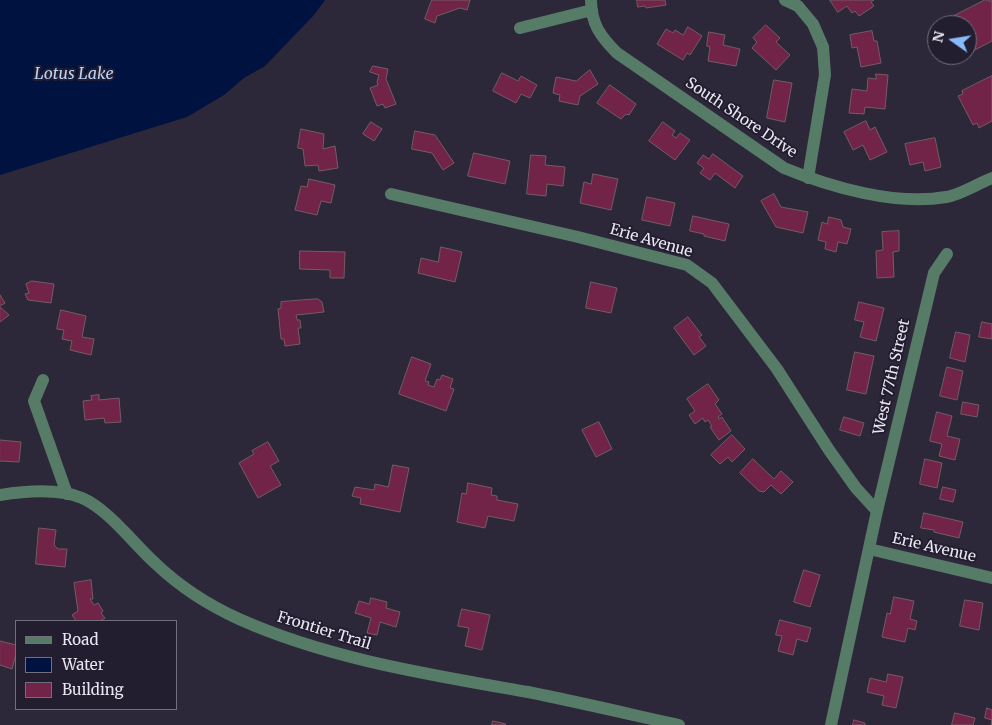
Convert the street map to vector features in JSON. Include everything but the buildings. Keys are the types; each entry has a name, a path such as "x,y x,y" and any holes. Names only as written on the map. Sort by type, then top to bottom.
{"street":[{"path":"785,0 798,6 814,24 823,47 826,75 808,178"},
{"name":"South Shore Drive","path":"520,28 592,5 596,27 606,42 618,53 771,160 784,168 808,178 860,193 915,200 947,197 992,178"},
{"name":"Erie Avenue","path":"391,194 578,237 687,265 712,282 777,369 856,488 877,510"},
{"name":"West 77th Street","path":"869,550 934,272 947,254"},
{"path":"43,380 34,401 67,494"},
{"name":"Frontier Trail","path":"0,495 48,492 83,498 100,508 155,564 184,589 240,620 323,649 375,663 536,694 679,725"},
{"path":"831,725 869,550"},
{"name":"Erie Avenue","path":"869,550 992,578"}],"water":[{"name":"Lotus Lake","path":"0,0 325,0 314,15 265,66 244,78 224,95 187,117 0,175"}]}
